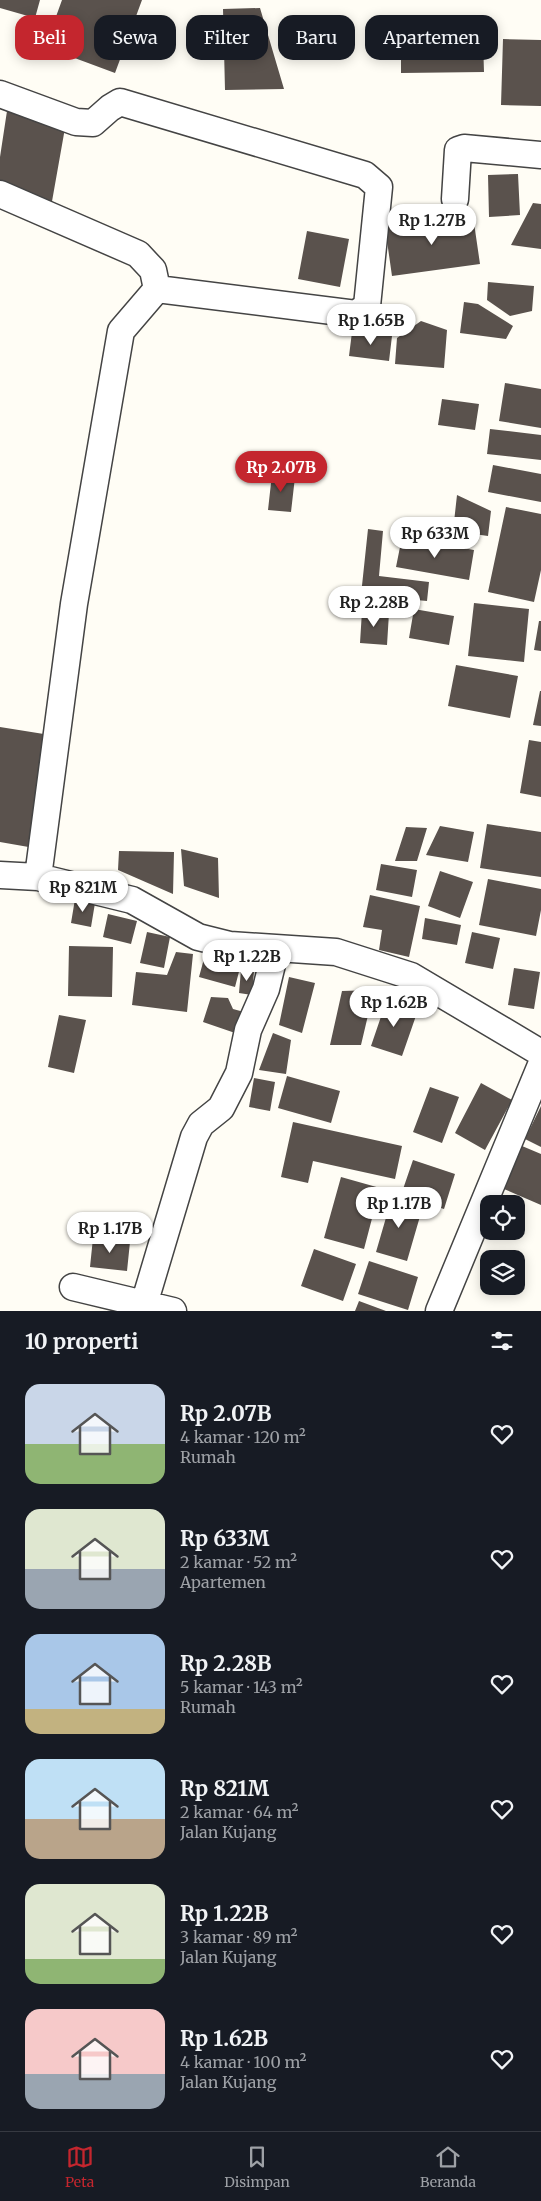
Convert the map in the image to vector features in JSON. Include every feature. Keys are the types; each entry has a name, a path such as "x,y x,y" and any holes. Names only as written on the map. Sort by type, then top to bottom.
{"street":[{"path":"0,94 76,122 93,124 110,108 120,102 365,175 379,187 367,306 356,314 157,288"},
{"path":"455,199 458,150 464,148 541,155"},
{"path":"0,194 138,254 153,270 157,288"},
{"path":"38,878 74,604 121,332 157,288"},
{"path":"0,875 38,878 132,900 198,937 230,945 336,952 411,976 541,1053"},
{"path":"143,1307 194,1137 201,1124 221,1108 239,1073 248,1030 266,989 276,948"},
{"path":"439,1311 541,1065"},
{"path":"73,1287 143,1307 173,1311"}],"building":[{"path":"0,0 40,0 36,15 24,15 0,8"},
{"path":"62,0 142,0 136,15 94,15 94,60 120,60 115,73 80,60 84,60 84,15 57,15"},
{"path":"260,8 262,15 223,15 223,9"},
{"path":"268,35 284,89 225,90 224,60 268,60"},
{"path":"503,39 541,40 541,106 501,105"},
{"path":"401,60 484,60 484,72 401,73"},
{"path":"7,111 65,128 51,207 0,184 0,157"},
{"path":"518,174 520,215 489,217 488,175"},
{"path":"533,203 541,204 541,249 511,245"},
{"path":"473,216 480,264 392,276 385,227"},
{"path":"307,231 349,239 340,287 298,279"},
{"path":"488,282 534,286 532,311 510,316 487,300"},
{"path":"464,302 478,304 513,326 506,339 460,333"},
{"path":"421,321 447,330 444,368 395,364 397,338"},
{"path":"352,332 392,336 389,361 349,356"},
{"path":"505,383 541,389 541,428 499,421"},
{"path":"442,399 479,404 475,430 438,425"},
{"path":"490,429 541,435 541,460 487,454"},
{"path":"493,465 541,474 541,502 488,492"},
{"path":"272,474 295,477 291,512 268,510"},
{"path":"457,495 491,511 488,536 453,531"},
{"path":"506,507 541,514 541,570 534,602 488,592"},
{"path":"368,529 383,531 379,576 429,582 427,601 361,595"},
{"path":"402,537 474,550 469,580 396,567"},
{"path":"474,603 529,609 524,662 468,656"},
{"path":"414,609 454,616 449,645 409,638"},
{"path":"362,611 389,613 387,645 360,643"},
{"path":"539,621 541,621 541,651 534,650"},
{"path":"456,665 518,676 510,718 448,706"},
{"path":"541,691 541,726 533,725"},
{"path":"0,727 50,735 40,849 0,842"},
{"path":"529,740 541,742 541,797 520,793"},
{"path":"487,824 541,832 541,877 480,868"},
{"path":"440,826 474,832 468,862 426,855"},
{"path":"406,827 427,828 417,861 395,861"},
{"path":"181,849 218,858 219,898 184,886"},
{"path":"119,851 174,852 173,894 118,870"},
{"path":"381,864 417,870 412,897 376,890"},
{"path":"440,871 473,882 460,918 428,906"},
{"path":"488,879 541,889 541,910 536,936 479,925"},
{"path":"370,895 420,906 409,957 379,950 382,930 363,927"},
{"path":"75,899 95,903 91,927 71,923"},
{"path":"108,914 137,921 131,944 103,937"},
{"path":"425,918 461,925 457,945 422,939"},
{"path":"147,932 170,937 164,968 140,963"},
{"path":"472,932 500,938 493,969 465,963"},
{"path":"69,946 113,947 112,997 68,996"},
{"path":"176,952 193,954 187,1012 132,1005 136,972 167,975"},
{"path":"205,955 241,964 235,987 199,977"},
{"path":"514,968 540,972 534,1009 508,1005"},
{"path":"241,970 254,971 252,995 239,993"},
{"path":"289,977 315,983 302,1033 279,1025"},
{"path":"374,990 361,1045 330,1045 342,991"},
{"path":"211,997 228,998 233,1009 244,1012 238,1034 203,1022"},
{"path":"387,999 418,1010 402,1056 371,1046"},
{"path":"59,1015 86,1020 74,1073 48,1067"},
{"path":"273,1033 291,1040 286,1074 259,1070"},
{"path":"287,1076 340,1091 331,1123 278,1108"},
{"path":"254,1078 275,1082 270,1111 249,1107"},
{"path":"481,1083 512,1100 485,1150 455,1133"},
{"path":"430,1087 459,1097 442,1143 413,1132"},
{"path":"541,1106 541,1147 525,1139"},
{"path":"293,1122 402,1146 395,1179 313,1161 308,1183 281,1177"},
{"path":"522,1146 541,1154 541,1205 525,1198 525,1195 518,1195 504,1189"},
{"path":"413,1160 455,1174 444,1209 401,1195"},
{"path":"341,1177 380,1188 364,1249 324,1238"},
{"path":"392,1197 423,1206 407,1261 376,1252"},
{"path":"93,1238 130,1242 127,1271 90,1267"},
{"path":"314,1249 356,1264 343,1301 301,1286"},
{"path":"369,1261 418,1277 408,1310 358,1294"},
{"path":"359,1301 386,1311 355,1311"}]}
